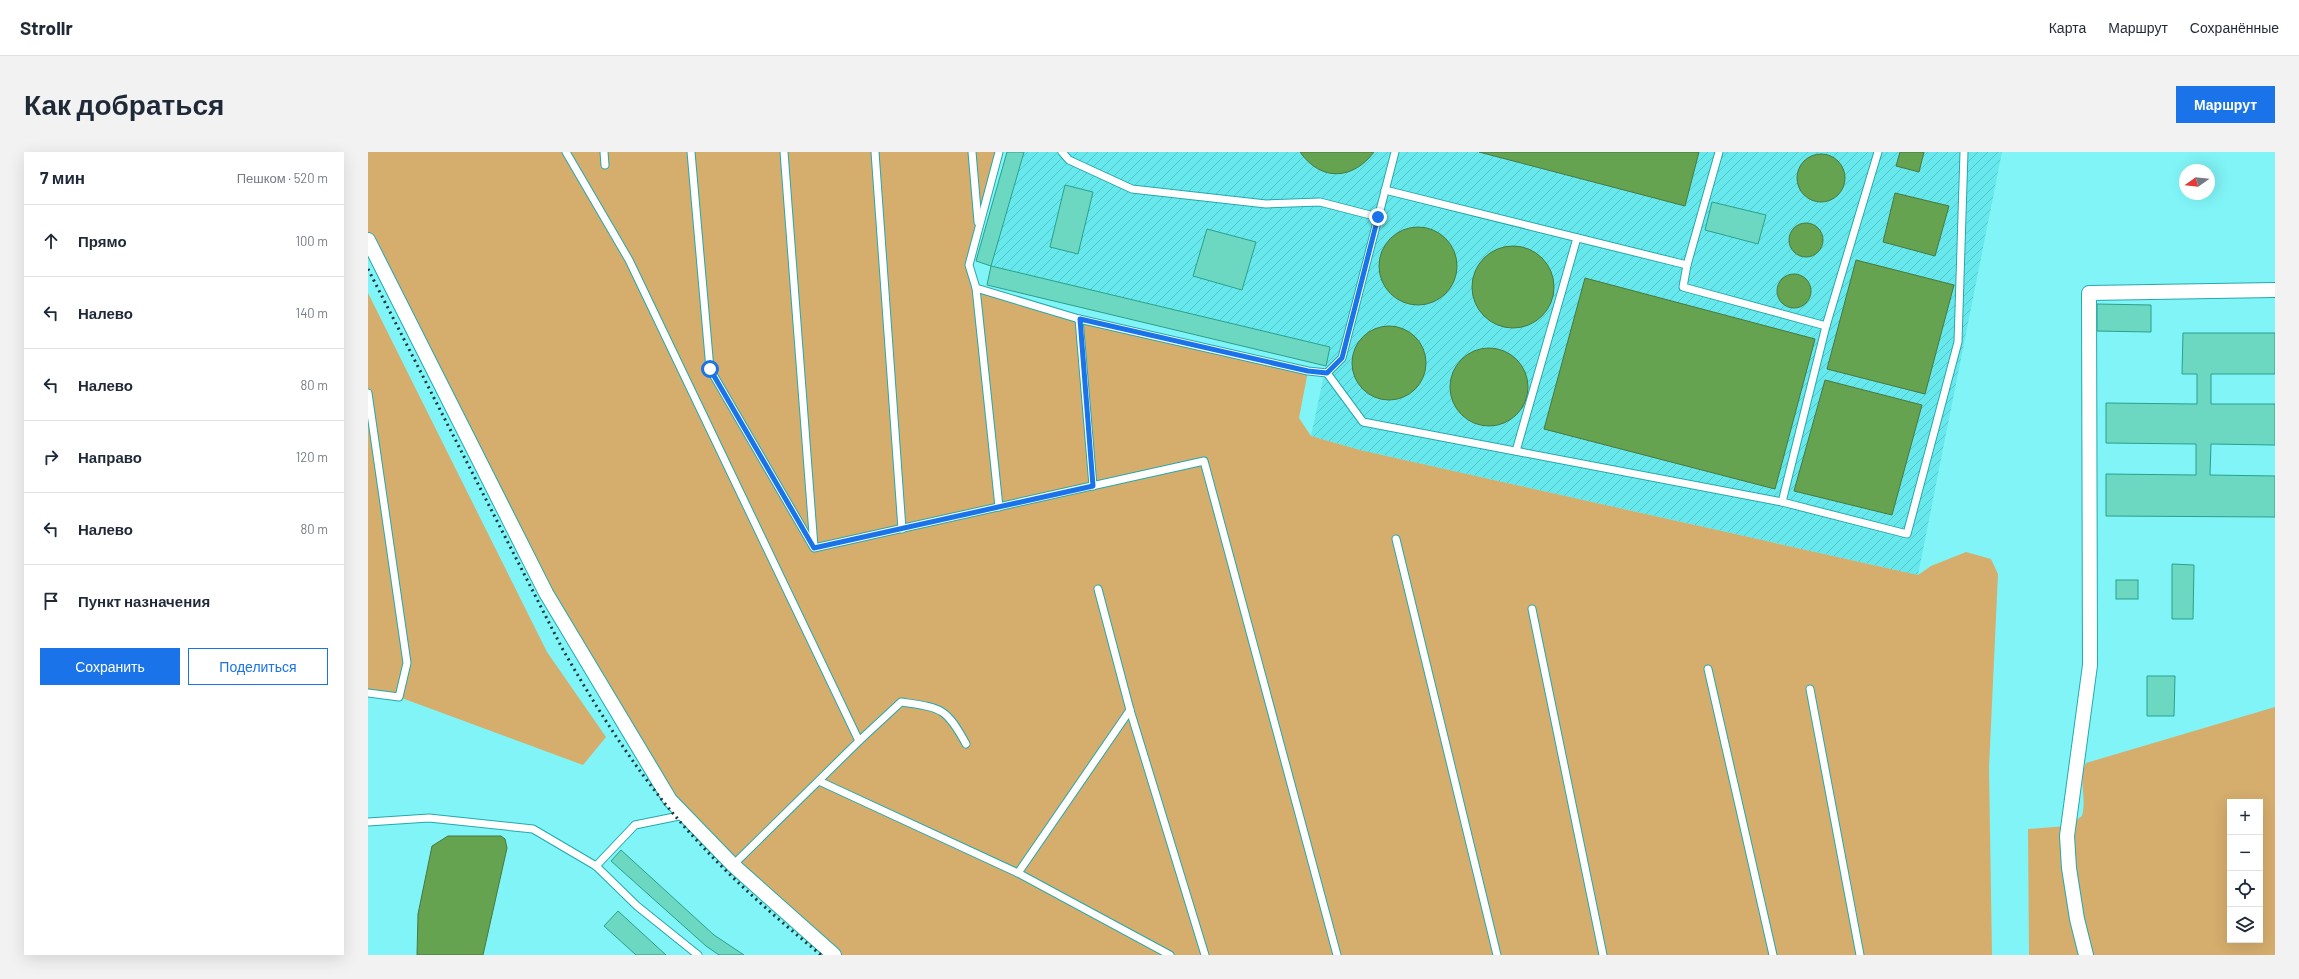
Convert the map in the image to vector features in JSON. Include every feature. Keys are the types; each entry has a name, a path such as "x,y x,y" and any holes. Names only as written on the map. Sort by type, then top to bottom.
{"street":[{"path":"368,240 546,593 670,800 732,866 834,955"},
{"path":"2086,955 2071,882 2067,836 2090,665 2089,293 2275,290"}],"lane":[{"path":"566,152 629,260 859,741"},
{"path":"604,152 605,165"},
{"path":"691,152 710,369 814,548"},
{"path":"784,152 814,548"},
{"path":"874,152 902,528"},
{"path":"972,152 978,226"},
{"path":"999,152 978,226 969,266 976,288 999,507"},
{"path":"1062,152 1069,160 1132,189 1266,204 1320,202 1378,217"},
{"path":"1327,373 1342,358 1395,152"},
{"path":"1719,152 1687,265 1683,287 1826,326"},
{"path":"1782,502 1826,326 1878,152"},
{"path":"976,288 1080,319 1308,371 1327,373 1363,422 1782,502 1907,534 1958,342 1964,152"},
{"path":"1385,190 1687,265"},
{"path":"1516,451 1577,238"},
{"path":"1080,319 1093,486"},
{"path":"368,393 407,663 399,697 368,693"},
{"path":"814,548 1204,461 1337,955"},
{"path":"1396,539 1497,955"},
{"path":"1098,589 1130,710 1205,955"},
{"path":"1532,609 1604,955"},
{"path":"1708,669 1773,955"},
{"path":"1810,689 1860,955"},
{"path":"732,866 859,741 901,702 935,707 953,720 966,744"},
{"path":"1018,873 1130,710"},
{"path":"819,781 1018,873 1170,955"},
{"path":"596,866 635,825 684,815"},
{"path":"368,822 429,818 533,829 596,866 637,906 698,955"}],"shaded area":[{"path":"368,152 999,152 969,265 977,288 1079,319 1308,371 1299,418 1311,436 1360,450 1918,575 1931,566 1966,552 1991,559 1998,574 1989,768 1992,955 834,955 670,800 546,593 368,240"},
{"path":"1024,152 2002,152 1918,575 1360,450 1311,436 1330,347 991,266"},
{"path":"1300,152 1374,152 1357,168 1337,174 1327,173 1317,169 1308,162"},
{"path":"1479,152 1699,152 1685,206"},
{"path":"1900,152 1924,152 1919,172 1896,166"},
{"path":"1816,154 1826,154 1835,158 1841,164 1844,169 1844,187 1835,198 1826,202 1816,202 1807,198 1801,192 1797,183 1797,173 1801,164 1807,158"},
{"path":"1895,193 1949,206 1935,256 1883,242"},
{"path":"1803,223 1809,223 1813,224 1820,230 1823,240 1822,247 1816,254 1809,257 1803,257 1799,256 1792,250 1789,243 1789,237 1790,233 1796,226"},
{"path":"1418,227 1433,230 1445,239 1454,251 1457,266 1454,281 1445,293 1433,302 1418,305 1403,302 1391,293 1382,281 1379,266 1382,251 1391,239 1403,230"},
{"path":"1505,246 1521,246 1536,253 1547,264 1554,279 1554,295 1551,303 1542,316 1529,325 1521,328 1505,328 1490,321 1479,310 1472,295 1472,279 1479,264 1490,253"},
{"path":"1856,260 1954,285 1925,394 1827,369"},
{"path":"1791,274 1797,274 1801,275 1808,281 1811,291 1810,298 1804,305 1797,308 1791,308 1787,307 1780,301 1777,294 1777,288 1778,284 1784,277"},
{"path":"1585,278 1815,339 1775,489 1544,429"},
{"path":"368,293 547,652 606,737 583,765 399,697 368,693"},
{"path":"1382,326 1396,326 1410,332 1420,342 1426,356 1426,370 1420,384 1410,394 1396,400 1382,400 1368,394 1358,384 1352,370 1352,356 1358,342 1368,332"},
{"path":"1489,348 1504,351 1511,355 1521,365 1525,372 1528,387 1525,402 1521,409 1511,419 1504,423 1489,426 1474,423 1467,419 1457,409 1453,402 1450,387 1453,372 1457,365 1467,355 1474,351"},
{"path":"1825,380 1922,405 1892,515 1794,491"},
{"path":"2275,707 2275,955 2029,955 2028,829 2067,826 2082,816 2084,803 2084,769 2086,763"},
{"path":"448,836 501,836 505,839 507,848 483,955 417,955 418,914 432,846"}],"building":[{"path":"1007,152 1024,152 991,266 976,261"},
{"path":"1065,185 1093,192 1078,254 1050,247"},
{"path":"1712,202 1766,215 1758,244 1705,230"},
{"path":"1207,229 1256,242 1242,290 1193,276"},
{"path":"991,266 1330,347 1326,366 987,285"},
{"path":"2097,304 2151,305 2151,332 2097,331"},
{"path":"2183,333 2275,333 2275,374 2211,374 2211,404 2275,404 2275,445 2211,444 2210,475 2275,476 2275,517 2106,516 2106,474 2196,475 2196,444 2106,443 2106,403 2197,404 2197,374 2182,374"},
{"path":"2172,564 2194,565 2193,619 2172,619"},
{"path":"2116,580 2138,580 2138,599 2116,599"},
{"path":"2147,676 2175,676 2174,716 2147,716"},
{"path":"621,850 714,935 744,955 719,955 706,946 611,861"},
{"path":"618,911 666,955 636,955 604,926"}],"railway":[{"path":"368,269 562,648 609,726 662,800 702,846 730,875 821,955"}],"route":[{"path":"710,369 814,548 1093,486 1080,319 1308,371 1327,373 1342,358 1378,217"}]}
